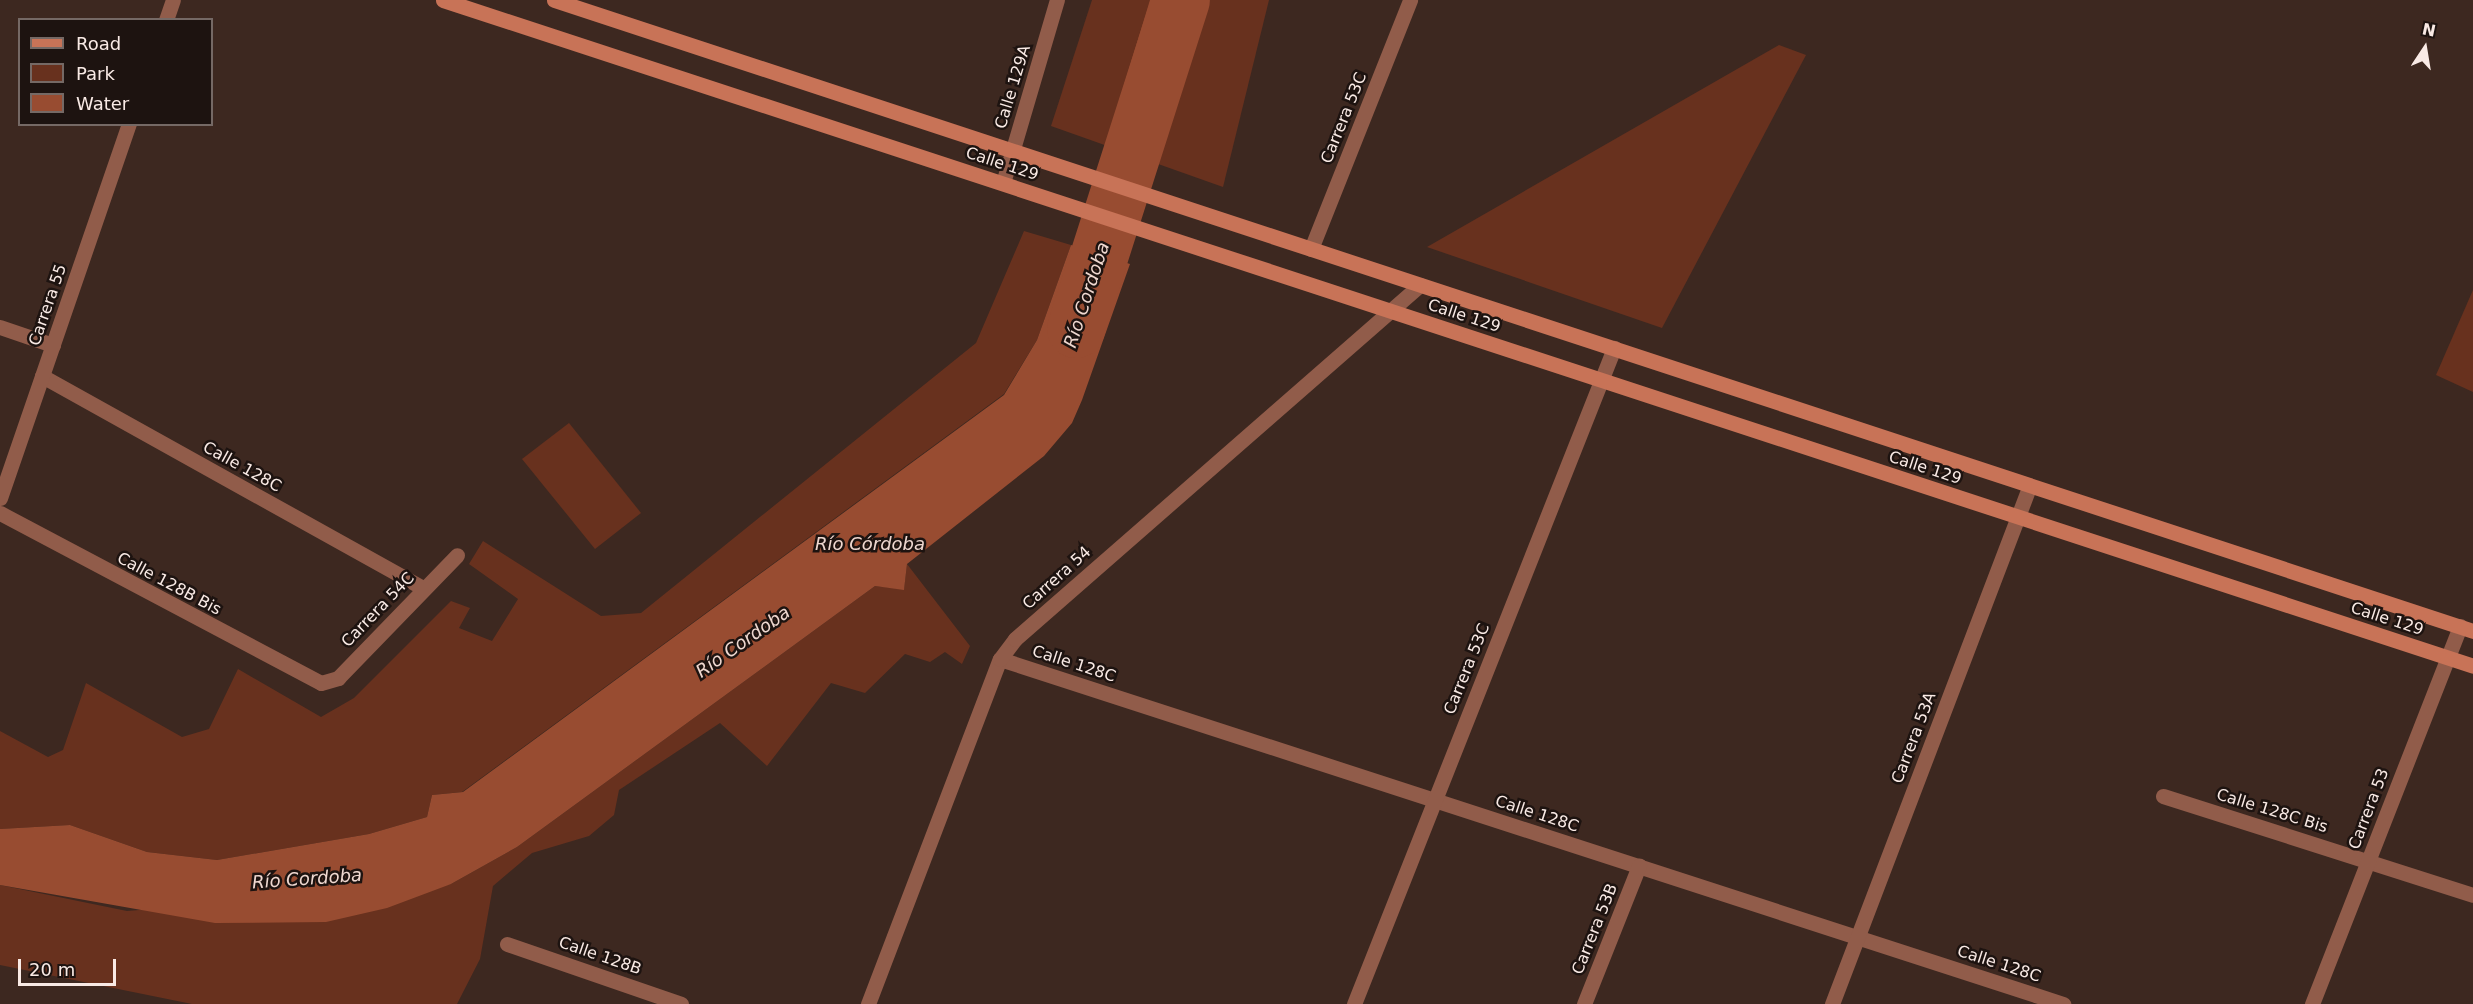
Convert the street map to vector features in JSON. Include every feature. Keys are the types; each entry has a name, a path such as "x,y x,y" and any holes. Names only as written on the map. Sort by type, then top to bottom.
{"main road":[{"name":"Calle 129","path":"443,0 2473,666"},
{"name":"Calle 129","path":"554,0 2466,628"}],"street":[{"path":"167,18 172,0"},
{"name":"Calle 129A","path":"1003,183 1057,0"},
{"name":"Carrera 53C","path":"1311,249 1410,0"},
{"name":"Carrera 55","path":"0,498 128,126"},
{"name":"Carrera 54","path":"868,1004 1000,659 1024,631 1420,285"},
{"path":"0,327 53,345"},
{"name":"Carrera 53C","path":"1354,1004 1614,348"},
{"name":"Calle 128C","path":"42,376 423,589"},
{"name":"Carrera 53A","path":"1832,1004 2030,485"},
{"name":"Calle 128B Bis","path":"0,513 321,683"},
{"name":"Carrera 54C","path":"321,683 338,678 457,555"},
{"name":"Carrera 53","path":"2312,1004 2447,658 2466,628"},
{"name":"Calle 128C","path":"1000,659 2063,1004"},
{"name":"Calle 128C Bis","path":"2163,796 2369,859 2473,895"},
{"name":"Carrera 53B","path":"1584,1004 1639,866"},
{"name":"Calle 128B","path":"507,944 681,1004"}],"green space":[{"path":"1092,0 1269,0 1223,187 1051,126"},
{"path":"1779,45 1806,55 1662,328 1427,247"},
{"path":"1024,231 1071,245 1037,340 1004,394 462,792 432,795 427,817 369,834 217,860 147,852 70,825 0,829 0,731 48,757 63,750 86,683 182,737 209,729 238,669 321,717 354,698 451,601 470,608 459,628 492,641 518,599 469,564 483,541 601,616 641,613 976,343"},
{"path":"2473,290 2473,392 2436,375"},
{"path":"569,423 641,513 595,549 522,459"},
{"path":"907,564 970,646 962,664 945,652 930,662 905,654 865,693 831,683 767,766 720,723 619,790 614,815 589,836 532,853 493,886 480,959 457,1004 192,1004 0,965 0,885 127,911 451,884 517,847 875,586 904,589"}],"water":[{"path":"1150,0 1203,0 1156,159 1107,141"},
{"name":"Río Córdoba","path":"1071,245 1130,264 1072,423 1044,456 907,564 904,590 875,586 517,847 451,884 387,908 326,922 215,923 0,885 0,829 70,825 147,852 217,860 369,834 427,817 432,795 463,792 1004,395 1037,340"}],"waterway":[{"name":"Río Cordoba","path":"1076,329 1181,0"}]}
